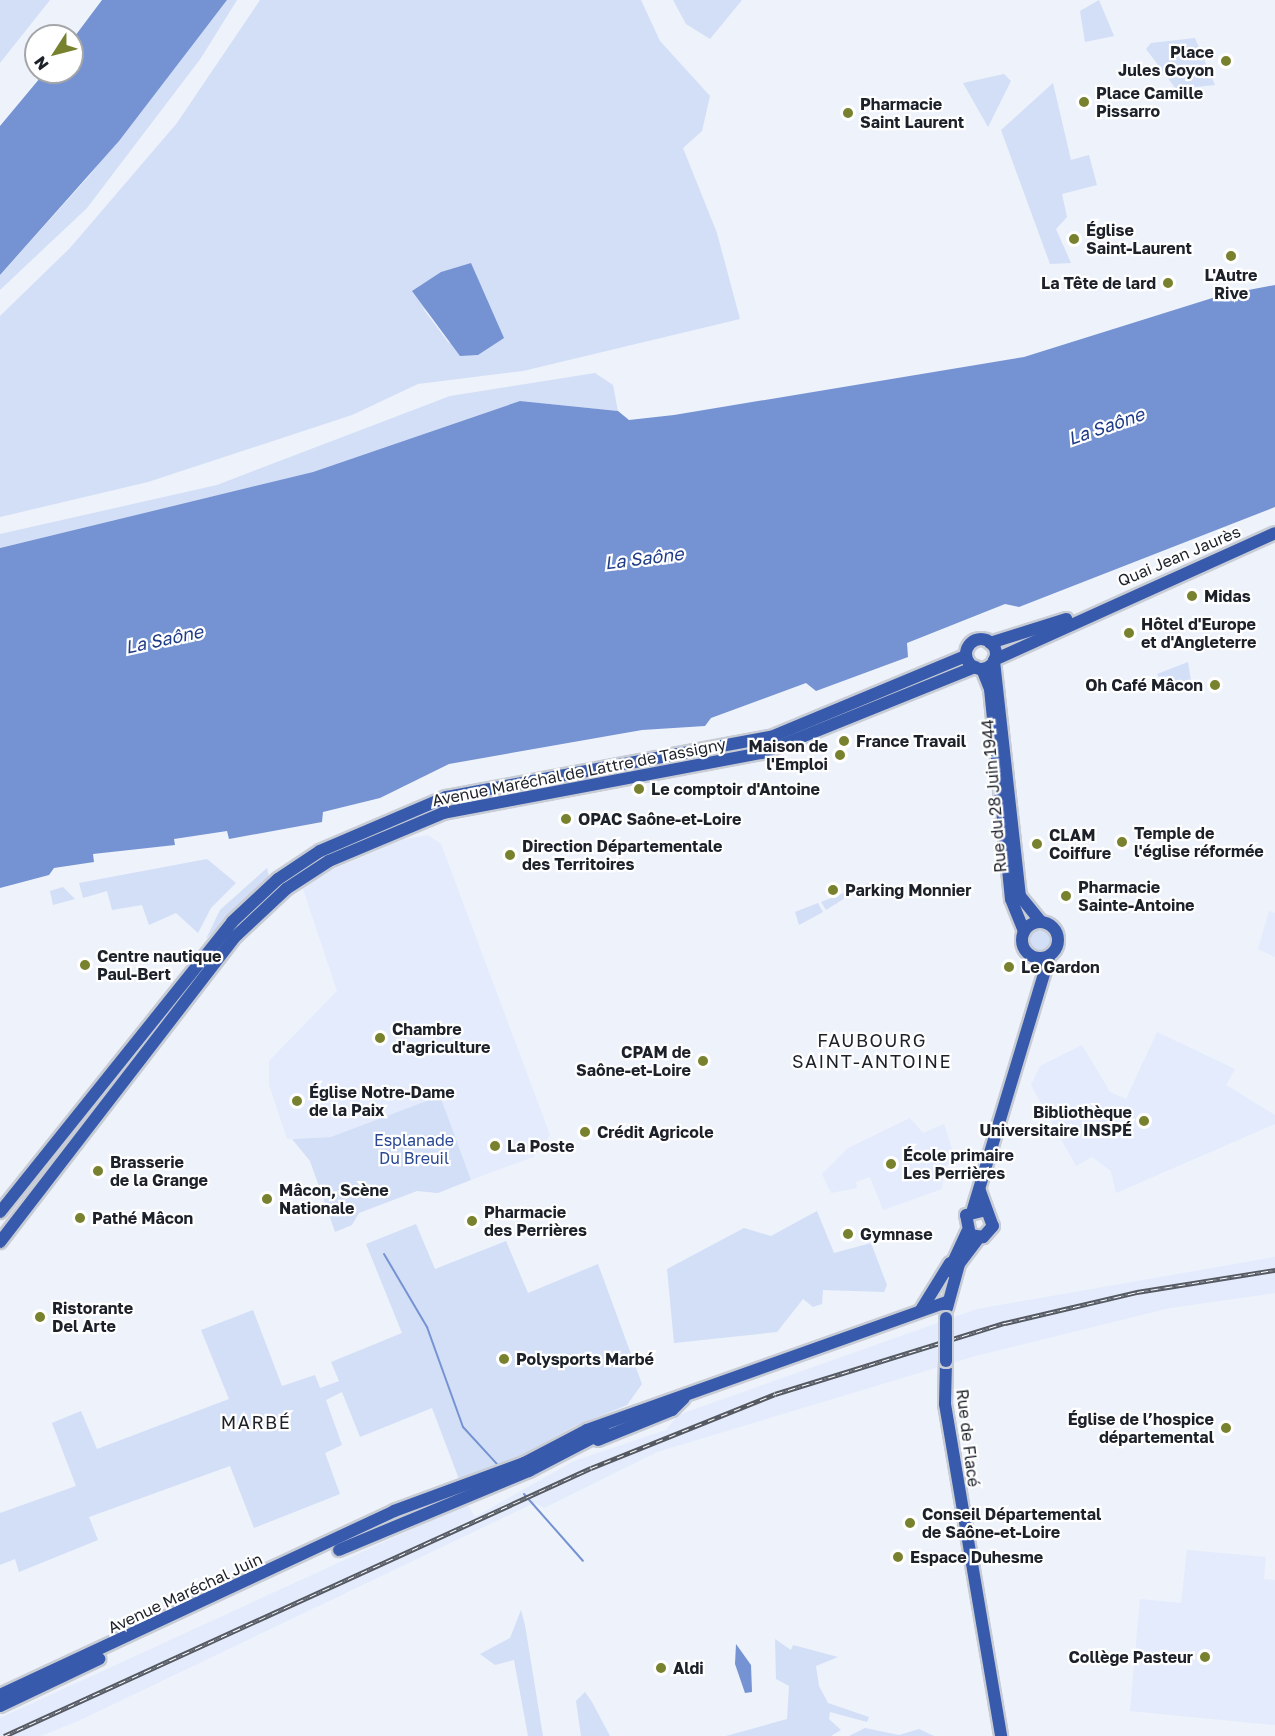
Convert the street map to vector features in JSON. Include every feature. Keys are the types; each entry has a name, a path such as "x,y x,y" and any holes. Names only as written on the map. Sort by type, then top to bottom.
{"main road":[{"name":"Quai Jean Jaurès","path":"994,660 1095,610 1275,533"},
{"name":"Quai Jean Jaurès","path":"990,643 1095,610"},
{"path":"972,642 990,643 994,660 978,668 966,656 972,642"},
{"name":"Avenue Maréchal de Lattre de Tassigny","path":"0,1212 231,922 278,879 328,846 446,797 771,737 966,656"},
{"name":"Rue du 28 Juin 1944","path":"994,660 1020,896 1041,922"},
{"name":"Rue du 28 Juin 1944","path":"978,668 990,689 1011,899 1024,931"},
{"name":"Avenue Maréchal de Lattre de Tassigny","path":"0,1242 236,936 286,889 329,861 443,813 762,753 978,668"},
{"path":"1041,922 1058,934 1057,947 1049,957 1033,957 1024,947 1024,931 1041,922"},
{"name":"Rue de Flacé","path":"1033,957 1037,984"},
{"name":"Rue de Flacé","path":"921,1310 967,1232 964,1219 973,1209 980,1191 1037,984 1049,957"},
{"name":"Rue de Flacé","path":"945,1310 959,1264 979,1237 993,1226 980,1191"},
{"path":"973,1209 986,1210"},
{"path":"967,1232 979,1237"},
{"name":"Rue de Flacé","path":"953,1259 945,1310 945,1404 994,1706 1002,1736"},
{"path":"662,1404 921,1310 945,1310"},
{"path":"578,1447 662,1415 684,1397"},
{"name":"Avenue Maréchal Juin","path":"0,1706 335,1551 401,1525 657,1412 662,1404"},
{"name":"Avenue Maréchal Juin","path":"0,1695 381,1519 662,1404"},
{"path":"381,1519 401,1525"},
{"name":"Avenue Maréchal Juin","path":"335,1551 381,1519"},
{"name":"Rue de Flacé","path":"994,1706 995,1736"}],"shaded area":[{"path":"428,835 441,844 550,1135 533,1157 471,1180 440,1099 331,1137 287,1139 269,1085 269,1061 337,991 301,883 402,840"},
{"path":"1269,911 1275,913 1275,957 1258,949"},
{"path":"1157,1032 1235,1069 1226,1085 1275,1115 1275,1124 1116,1193 1111,1171 1092,1157 1076,1166 1031,1085 1040,1066 1082,1045 1110,1092 1126,1099"},
{"name":"École primaire Les Perrières","path":"910,1118 923,1133 944,1124 956,1162 944,1166 942,1189 883,1210 870,1177 856,1182 857,1188 831,1193 822,1174 848,1148"},
{"path":"1275,1257 1275,1293 1170,1308 975,1356 657,1452 544,1508 534,1503 78,1721 41,1736 0,1736 0,1718 467,1504 475,1517 574,1461 666,1430 678,1415 977,1309"},
{"name":"Collège Pasteur","path":"1187,1550 1266,1557 1264,1579 1275,1580 1275,1725 1130,1711 1140,1599 1181,1603"}],"green space":[{"path":"0,0 50,0 31,24 24,24 24,33 0,63"},
{"path":"227,0 237,0 201,58 87,208 0,290 0,275 89,176"},
{"path":"260,0 641,0 660,41 710,96 702,131 683,148 717,233 740,319 523,371 418,384 352,415 148,482 0,517 0,316 70,248 177,123","holes":["422,307 478,355 448,342"]},
{"path":"673,0 742,0 710,39 686,24"},
{"path":"1099,0 1114,36 1085,42 1080,11"},
{"path":"1195,38 1215,85 1176,89 1146,49 1151,43"},
{"path":"1004,74 1011,81 988,127 963,83"},
{"path":"1053,83 1071,160 1089,155 1097,185 1062,194 1067,217 1056,229 1071,263 1050,264 1001,130"},
{"path":"595,373 613,385 618,411 520,401 313,472 0,548 0,534 217,485 450,396"},
{"path":"1188,662 1191,681 1169,692 1157,674"},
{"path":"207,859 236,883 211,908 198,933 176,913 149,925 142,905 112,910 107,891 83,898 79,883"},
{"path":"267,868 269,877 206,939 220,910"},
{"path":"869,883 826,910 821,902"},
{"path":"63,887 75,899 53,905 50,891"},
{"path":"818,903 823,912 799,925 795,912"},
{"path":"1040,928 1050,935 1051,939 1044,949 1040,950 1030,943 1029,939 1036,929"},
{"name":"Esplanade Du Breuil","path":"440,1096 471,1180 438,1193 417,1191 359,1213 352,1225 335,1232 310,1161 292,1139 331,1137"},
{"path":"817,1211 834,1253 871,1243 887,1285 884,1292 823,1290 822,1304 813,1307 803,1299 777,1332 674,1343 667,1269 744,1228 771,1236"},
{"path":"416,1224 435,1269 506,1241 528,1293 598,1264 642,1384 627,1405 575,1426 462,1487 432,1408 360,1437 342,1392 326,1400 342,1445 325,1453 340,1494 254,1528 230,1466 89,1517 98,1540 19,1572 15,1559 0,1565 0,1513 76,1486 52,1423 81,1411 97,1449 229,1399 201,1330 253,1310 282,1386 315,1375 320,1388 339,1381 331,1362 402,1333 366,1244"},
{"path":"521,1610 543,1736 528,1736 514,1660 495,1665 480,1654 510,1638"},
{"path":"775,1639 791,1650 793,1645 838,1657 816,1666 819,1686 828,1703 869,1717 867,1722 830,1712 829,1719 841,1730 831,1736 726,1736 787,1719 789,1686 776,1679"},
{"path":"585,1692 610,1736 581,1736 576,1701"},
{"path":"865,1728 899,1735 919,1729 934,1736 849,1736"}],"water":[{"path":"102,0 227,0 119,141 0,275 0,126 35,84 84,84 84,24"},
{"path":"471,263 504,338 478,355 460,356 412,291 441,272"},
{"name":"La Saône","path":"1275,285 1275,507 1019,607 1005,604 907,643 908,657 816,691 806,683 711,718 705,726 642,730 449,764 380,798 323,812 322,822 229,839 227,831 174,839 175,845 93,854 94,862 54,868 49,875 0,888 0,548 313,472 520,401 618,411 629,420 674,415 1024,357 1222,295"},
{"path":"736,1644 751,1665 752,1692 745,1693 735,1664"}],"waterway":[{"path":"384,1254 427,1327 463,1427 497,1464"},
{"path":"524,1494 583,1561"}],"railway":[{"path":"4,1736 591,1468 775,1394 1005,1323 1137,1292 1275,1270"}],"place":[{"name":"Place Jules Goyon","path":"1226,61"},
{"name":"Place Camille Pissarro","path":"1084,102"},
{"name":"Pharmacie Saint Laurent","path":"848,113"},
{"name":"Église Saint-Laurent","path":"1074,239"},
{"name":"L'Autre Rive","path":"1231,256"},
{"name":"La Tête de lard","path":"1168,283"},
{"name":"Midas","path":"1192,596"},
{"name":"Hôtel d'Europe et d'Angleterre","path":"1129,633"},
{"name":"Oh Café Mâcon","path":"1215,685"},
{"name":"France Travail","path":"844,741"},
{"name":"Maison de l'Emploi","path":"840,755"},
{"name":"Le comptoir d'Antoine","path":"639,789"},
{"name":"OPAC Saône-et-Loire","path":"566,819"},
{"name":"Temple de l'église réformée","path":"1122,842"},
{"name":"CLAM Coiffure","path":"1037,844"},
{"name":"Direction Départementale des Territoires","path":"510,855"},
{"name":"Parking Monnier","path":"833,890"},
{"name":"Pharmacie Sainte-Antoine","path":"1066,896"},
{"name":"Centre nautique Paul-Bert","path":"85,965"},
{"name":"Le Gardon","path":"1009,967"},
{"name":"Chambre d'agriculture","path":"380,1038"},
{"name":"CPAM de Saône-et-Loire","path":"703,1061"},
{"name":"Église Notre-Dame de la Paix","path":"297,1101"},
{"name":"Bibliothèque Universitaire INSPÉ","path":"1144,1121"},
{"name":"Crédit Agricole","path":"585,1132"},
{"name":"La Poste","path":"495,1146"},
{"name":"École primaire Les Perrières","path":"891,1164"},
{"name":"Brasserie de la Grange","path":"98,1171"},
{"name":"Mâcon, Scène Nationale","path":"267,1199"},
{"name":"Pathé Mâcon","path":"80,1218"},
{"name":"Pharmacie des Perrières","path":"472,1221"},
{"name":"Gymnase","path":"848,1234"},
{"name":"Ristorante Del Arte","path":"40,1317"},
{"name":"Polysports Marbé","path":"504,1359"},
{"name":"Église de l’hospice départemental","path":"1226,1428"},
{"name":"Conseil Départemental de Saône-et-Loire","path":"910,1523"},
{"name":"Espace Duhesme","path":"898,1557"},
{"name":"Collège Pasteur","path":"1205,1657"},
{"name":"Aldi","path":"661,1668"}],"district":[{"name":"FAUBOURG SAINT-ANTOINE","path":"872,1051"},
{"name":"MARBÉ","path":"256,1422"}]}
